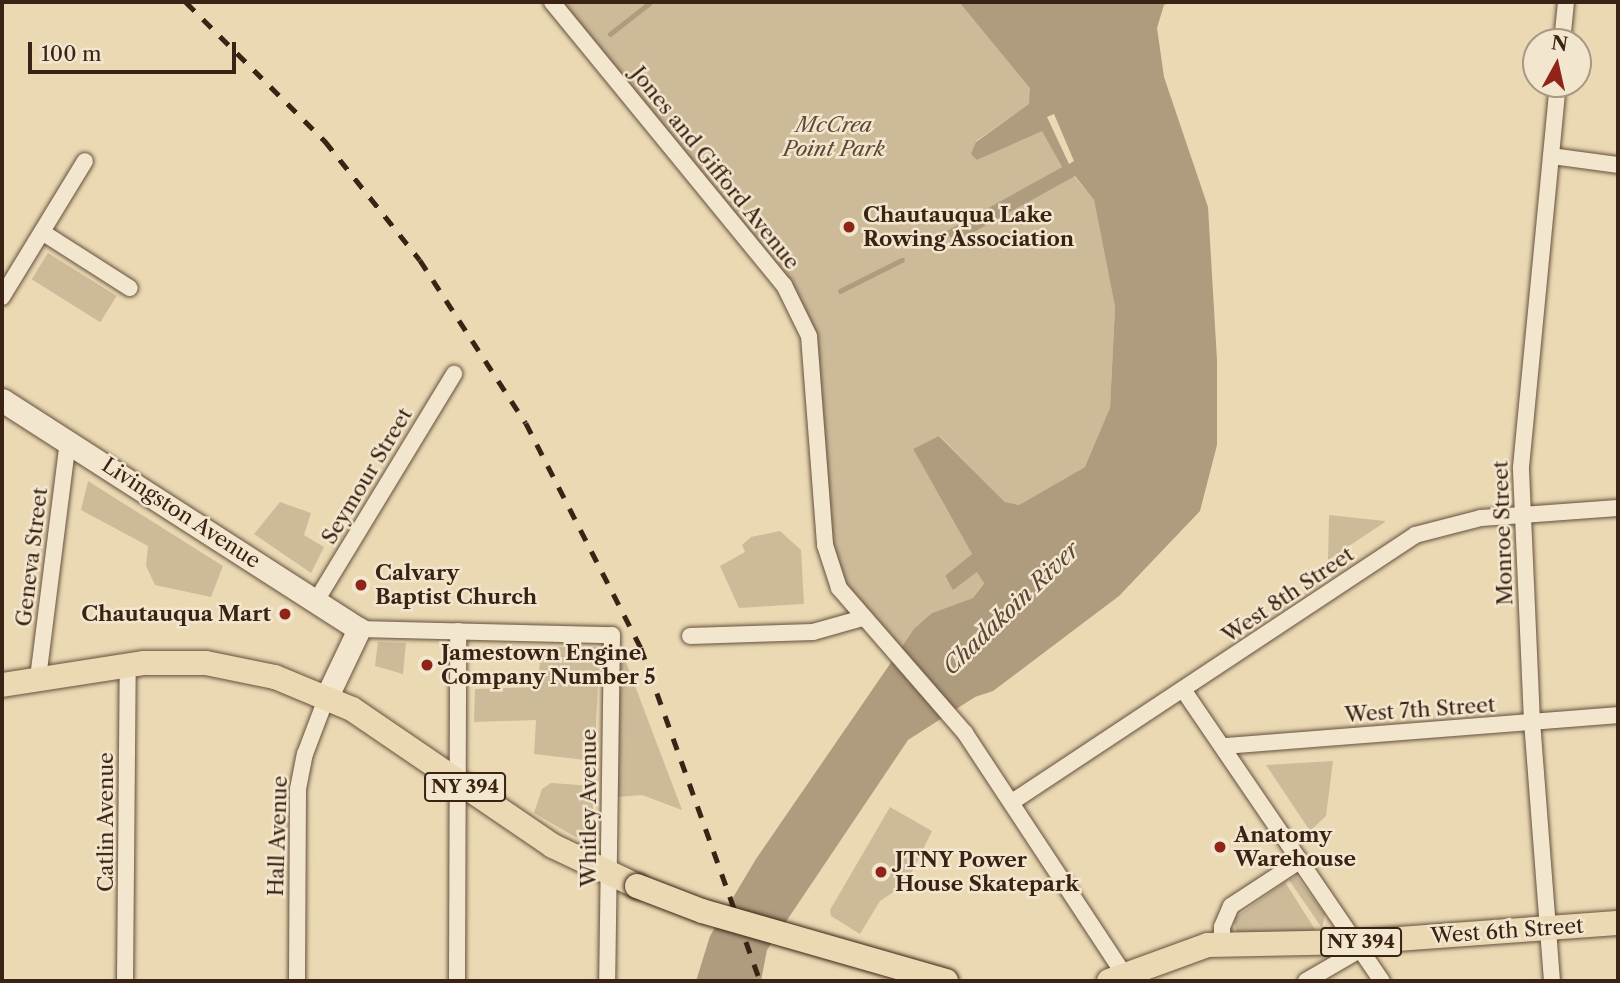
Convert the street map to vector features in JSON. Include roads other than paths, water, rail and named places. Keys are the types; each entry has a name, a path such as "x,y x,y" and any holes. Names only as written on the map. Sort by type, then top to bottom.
{"main road":[{"name":"NY 394","path":"2,685 128,664 228,667 327,696 553,846 636,886 702,911 947,981"},
{"name":"West 6th Street","path":"1121,980 1182,952 1222,945 1359,946 1618,923"}],"street":[{"name":"Jones and Gifford Avenue","path":"552,2 748,237 798,309 809,336 825,545 839,588 952,719 1012,802 1121,980"},
{"path":"1563,28 1566,2"},
{"name":"Monroe Street","path":"1552,981 1532,722 1521,514 1522,453 1557,98"},
{"path":"1551,156 1618,165"},
{"path":"2,297 85,161"},
{"path":"42,232 130,288"},
{"name":"Seymour Street","path":"316,600 454,374"},
{"name":"Livingston Avenue","path":"2,400 359,628"},
{"name":"Geneva Street","path":"38,678 68,440"},
{"name":"West 8th Street","path":"1012,802 1184,691 1415,535 1464,520 1618,508"},
{"path":"690,636 813,632 863,618"},
{"path":"327,696 359,628 458,631 457,981"},
{"name":"Whitley Avenue","path":"458,631 612,635 607,981"},
{"name":"Catlin Avenue","path":"125,981 128,664"},
{"path":"1184,691 1225,746 1298,862 1382,981"},
{"name":"Hall Avenue","path":"297,981 298,789 305,754 327,696"},
{"name":"West 7th Street","path":"1225,746 1618,715"},
{"path":"1222,945 1222,927 1231,906 1298,862"},
{"path":"1306,981 1359,946"}],"water":[{"name":"Chadakoin River","path":"959,2 1172,2 1164,5 1157,28 1164,77 1208,207 1217,360 1217,445 1200,511 1119,596 993,691 975,697 908,740 767,950 761,981 696,981 710,936 756,859 914,629 932,613 973,598 984,583 977,572 953,590 945,576 972,554 913,449 939,436 1005,502 1019,505 1085,467 1110,408 1115,307 1094,200 1075,176 956,242 945,232 1062,167 1042,131 977,160 971,154 976,142 1029,104 1030,88"}],"waterway":[{"path":"610,34 651,2"},
{"path":"840,291 902,260"}],"railway":[{"path":"186,2 325,141 420,260 526,423 641,648 760,981"}],"place":[{"name":"Chautauqua Lake Rowing Association","path":"849,227"},
{"name":"Calvary Baptist Church","path":"361,585"},
{"name":"Chautauqua Mart","path":"285,614"},
{"name":"Jamestown Engine Company Number 5","path":"427,665"},
{"name":"Anatomy Warehouse","path":"1220,847"},
{"name":"JTNY Power House Skatepark","path":"881,872"}],"park label":[{"name":"McCrea Point Park","path":"834,137"}]}
